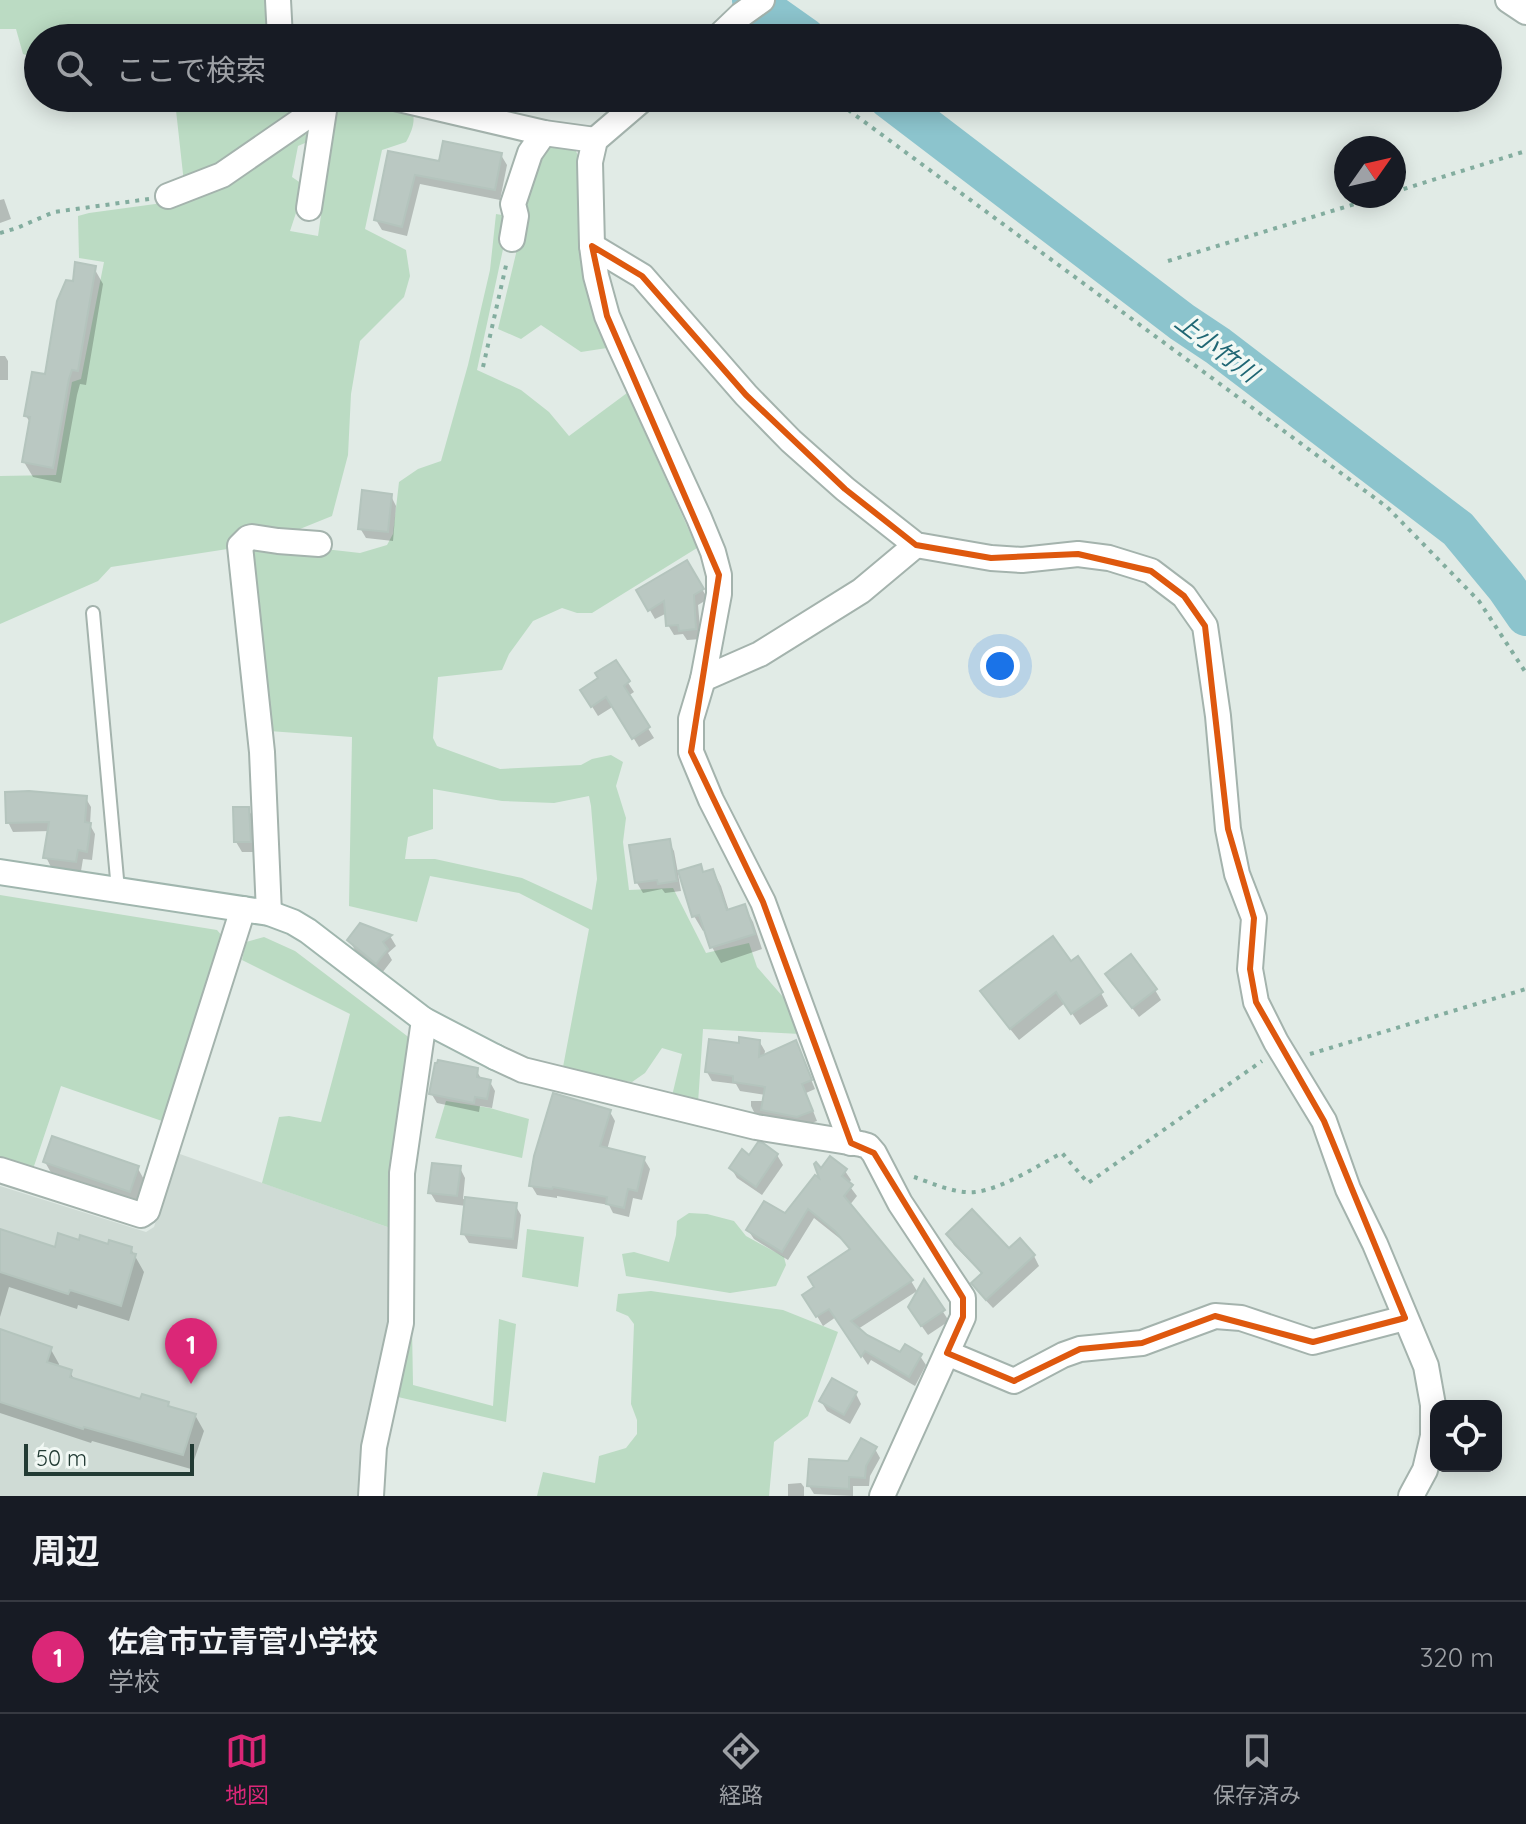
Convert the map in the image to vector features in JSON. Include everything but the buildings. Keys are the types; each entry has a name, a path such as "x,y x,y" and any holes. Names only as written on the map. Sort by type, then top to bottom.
{"street":[{"path":"278,0 279,24"},
{"path":"732,24 762,0"},
{"path":"1508,0 1526,12"},
{"path":"168,196 222,175 311,112"},
{"path":"309,208 325,112"},
{"path":"455,112 544,133 595,140"},
{"path":"628,112 595,140 590,162 592,246 607,316 699,518 719,575 719,594 703,679 691,719 691,752 711,800 763,902 851,1143"},
{"path":"512,239 516,216 513,204 530,153 544,133"},
{"path":"592,246 642,276 746,395 791,441 916,545 991,558 1022,560 1078,554 1109,558 1151,571 1184,596 1205,626 1218,716 1228,829 1237,874 1254,918 1250,969 1256,1002 1324,1121 1348,1189 1375,1244 1426,1366 1433,1405 1433,1436 1425,1470 1411,1496"},
{"path":"269,913 262,752 240,546 252,537 319,544"},
{"path":"703,679 760,654 861,591 916,545"},
{"path":"0,872 269,913 308,931 424,1020 523,1070 756,1127 868,1146 900,1203 963,1298 963,1317 882,1496"},
{"path":"0,1170 141,1215 147,1211 243,909"},
{"path":"371,1496 374,1447 401,1323 402,1173 424,1020"},
{"path":"947,1353 1014,1381 1080,1349 1142,1343 1215,1316 1241,1318 1313,1342 1405,1318"}],"lane":[{"path":"93,613 118,890"}],"path":[{"path":"851,112 1387,507 1479,601 1526,673"},
{"path":"1406,188 1526,151"},
{"path":"0,233 54,212 168,196"},
{"path":"1168,261 1342,208"},
{"path":"483,367 512,239"},
{"path":"881,1166 948,1188 974,1192 1001,1184 1062,1153 1088,1183 1283,1054 1526,989"}],"highlighted area":[{"path":"592,246 642,276 746,395 845,489 916,545 991,558 1078,554 1151,571 1184,596 1205,626 1228,829 1254,918 1250,969 1256,1002 1324,1121 1405,1318 1313,1342 1215,1316 1142,1343 1080,1349 1014,1381 947,1353 963,1317 963,1298 874,1153 851,1143 763,902 691,752 719,575 607,316"}],"shaded area":[{"path":"177,1153 396,1230 395,1324 366,1496 0,1496 0,1186 146,1232 154,1227"}],"green space":[{"path":"0,0 271,0 272,24 24,24 24,54 16,29 0,29"},
{"path":"176,112 300,112 220,170 184,183"},
{"path":"336,112 413,112 412,130 406,142 382,150 365,229 406,250 410,276 404,297 360,341 351,394 348,455 332,516 285,535 234,548 111,567 98,581 0,624 0,476 56,475 72,382 81,379 104,262 79,258 78,216 170,202 301,130 312,140 298,146 292,177 305,186 290,231 318,236"},
{"path":"564,144 574,147 581,162 580,244 584,283 607,348 581,352 541,325 521,339 498,329 519,241 523,198 537,155 547,148"},
{"path":"496,214 502,215 505,240 477,370 521,390 549,412 569,436 627,393 697,548 592,613 577,613 562,608 533,621 509,654 502,670 438,677 433,738 437,746 500,769 581,765 611,755 623,762 616,786 626,818 623,842 629,890 673,888 706,953 749,943 757,967 784,998 800,1034 703,1029 698,1103 672,1096 682,1054 662,1048 645,1073 632,1082 602,1078 563,1067 589,929 519,893 430,876 417,922 349,906 352,737 269,731 246,545 253,541 360,553 387,545 393,534 399,482 418,469 441,461 490,270","holes":["433,789 502,801 554,803 589,796 597,879 592,910 522,878 435,859 405,859 408,837 433,829"]},
{"path":"0,895 217,930 223,937 162,1121 61,1086 32,1172 0,1162"},
{"path":"264,937 295,951 415,1042 396,1230 262,1183 279,1117 321,1122 350,1014 242,960 246,942"},
{"path":"446,1101 490,1108 529,1119 522,1158 435,1138"},
{"path":"689,1213 734,1221 746,1236 784,1257 786,1265 776,1286 730,1293 626,1276 622,1254 634,1252 669,1262 677,1221"},
{"path":"527,1229 584,1237 578,1287 522,1277"},
{"path":"651,1291 783,1310 838,1332 808,1416 774,1442 769,1496 537,1496 543,1472 595,1483 599,1456 626,1448 637,1434 637,1420 631,1404 634,1324 628,1316 616,1311 618,1294"},
{"path":"499,1319 516,1324 506,1422 398,1397 412,1327 413,1385 493,1406"}],"waterway":[{"name":"上小竹川","path":"752,0 786,24"},
{"name":"上小竹川","path":"906,112 1458,529 1526,616"}],"place":[{"name":"佐倉市立青菅小学校","path":"191,1384"}]}
